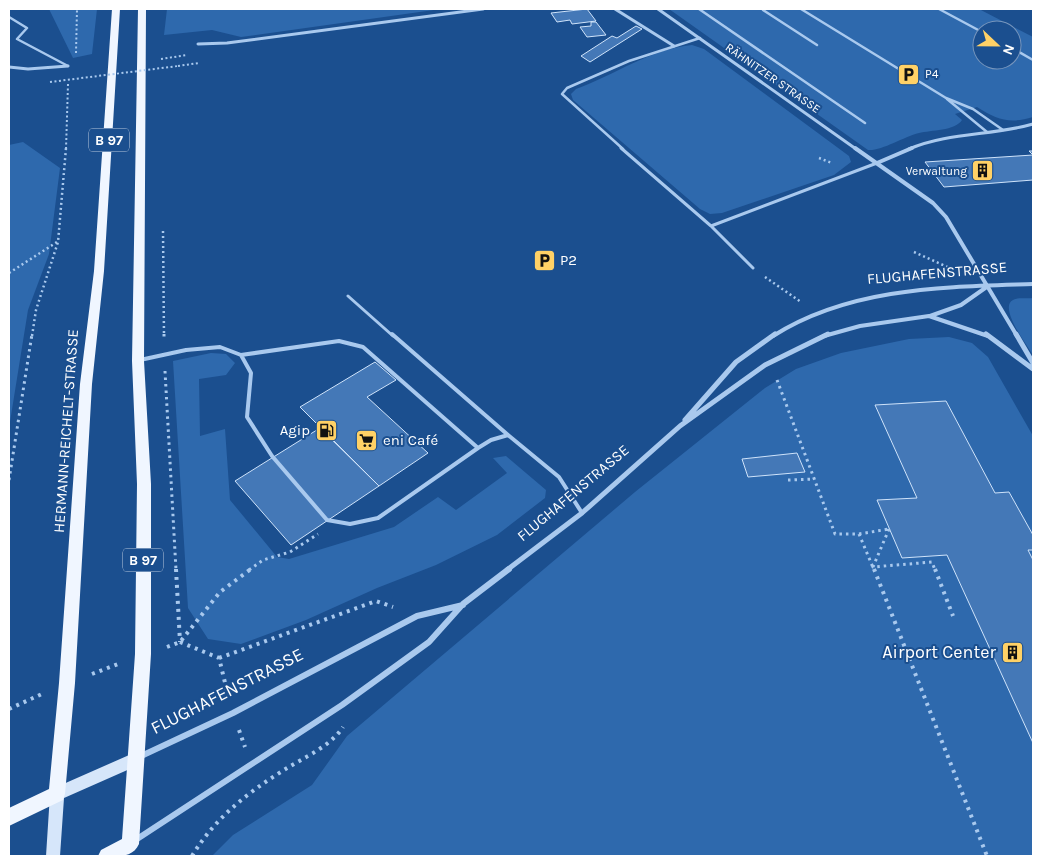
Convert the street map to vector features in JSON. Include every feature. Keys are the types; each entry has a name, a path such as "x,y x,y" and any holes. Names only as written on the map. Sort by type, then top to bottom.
{"main road":[{"name":"HERMANN-REICHELT-STRASSE","path":"53,856 67,683 86,384 99,271 116,9"},
{"name":"B 97","path":"130,850 143,654 144,484 138,361 142,9"},
{"name":"FLUGHAFENSTRASSE","path":"9,817 136,759"},
{"name":"FLUGHAFENSTRASSE","path":"107,856 130,850"}],"street":[{"path":"198,44 227,43 483,9"},
{"path":"615,9 674,46"},
{"name":"RÄHNITZER STRASSE","path":"658,9 932,203 946,217 989,286 1033,363"},
{"path":"9,67 28,69 68,66"},
{"path":"877,163 921,143 987,132 1020,129 1033,124"},
{"name":"FLUGHAFENSTRASSE","path":"680,426 724,374 756,346 788,326 821,311 858,300 899,292 1033,284"},
{"path":"929,316 961,306 989,286"},
{"name":"FLUGHAFENSTRASSE","path":"130,850 429,642 463,604 582,513 680,426 765,365 794,349 826,335 860,326 929,316 982,332 999,342 1033,368"},
{"name":"FLUGHAFENSTRASSE","path":"136,759 233,714 417,616 463,604"}],"lane":[{"path":"699,9 865,123"},
{"path":"801,9 946,98 987,132"},
{"path":"940,9 972,27"},
{"path":"763,10 817,45"},
{"path":"9,17 27,28 17,39 40,53 52,55 68,66"},
{"path":"700,38 629,61 567,88 562,94 568,102 711,226 752,268"},
{"path":"1022,54 1033,60"},
{"path":"946,98 973,109 1003,130"},
{"path":"711,226 877,163"},
{"path":"348,296 559,477 582,513"},
{"path":"138,361 164,355 220,347 241,355 340,341 363,347 478,448"},
{"path":"241,355 251,373 247,417 272,456 327,520 350,524 378,518 478,448 491,440 508,435"}],"path":[{"path":"9,480 36,310 58,242 65,172 68,66 76,57 78,9"},
{"path":"160,51 160,69"},
{"path":"50,82 178,66"},
{"path":"163,226 164,355 180,642 220,592 263,560 290,552 336,522"},
{"path":"9,273 58,242"},
{"path":"752,268 796,299 821,311"},
{"path":"765,365 780,385 835,534 858,534 890,529 873,567"},
{"path":"788,480 814,479"},
{"path":"858,534 873,567 988,856"},
{"path":"873,567 932,562 953,616"},
{"path":"219,658 376,601 417,616"},
{"path":"192,856 200,840 218,820 258,789"}],"shaded area":[{"path":"49,9 97,9 92,54 73,58"},
{"path":"167,9 441,9 241,37 212,30 164,35"},
{"name":"P4","path":"669,9 979,9 1000,20 972,20 972,70 1022,70 1022,31 1033,37 1033,117 1004,120 977,107 955,114 962,120 959,124 942,130 919,133 874,150 868,150"},
{"path":"692,45 704,49 849,156 851,162 834,175 722,213 710,214 700,209 573,100 571,94 576,89 647,57 677,47"},
{"path":"23,142 60,168 49,254 28,310 9,428 9,145"},
{"path":"1033,298 1033,355 1015,327 1011,318 1009,304 1013,300"},
{"path":"949,337 972,343 988,357 1033,436 1033,856 212,856 233,835 312,785 347,736 635,492 765,388 796,369 841,353 909,339"},
{"path":"211,353 226,354 235,363 226,375 199,379 200,436 225,429 230,500 277,557 289,559 394,527 438,497 456,510 507,473 493,458 506,456 546,490 545,498 497,535 436,565 377,588 306,620 241,644 208,639 188,608 173,361"}],"building":[{"path":"587,9 596,21 572,24 570,20 557,22 551,13"},
{"path":"591,22 596,22 606,35 587,37 580,27 591,26"},
{"path":"636,26 642,29 590,62 581,56 612,36 617,38"},
{"name":"Verwaltung","path":"1033,155 1033,180 944,187 925,162"},
{"path":"375,362 396,380 367,397 428,453 379,486 300,407"},
{"name":"Airport Center","path":"946,401 995,493 1009,492 1033,535 1033,550 1028,550 1033,560 1033,743 947,555 902,558 877,500 917,498 875,405"},
{"path":"320,428 379,486 291,545 235,481"},
{"path":"797,453 805,472 748,477 742,459"}],"place":[{"name":"P4","path":"909,74"},
{"name":"Verwaltung","path":"983,171"},
{"name":"P2","path":"544,260"},
{"name":"Agip","path":"326,430"},
{"name":"eni Café","path":"367,440"},
{"name":"Airport Center","path":"1012,652"}]}
